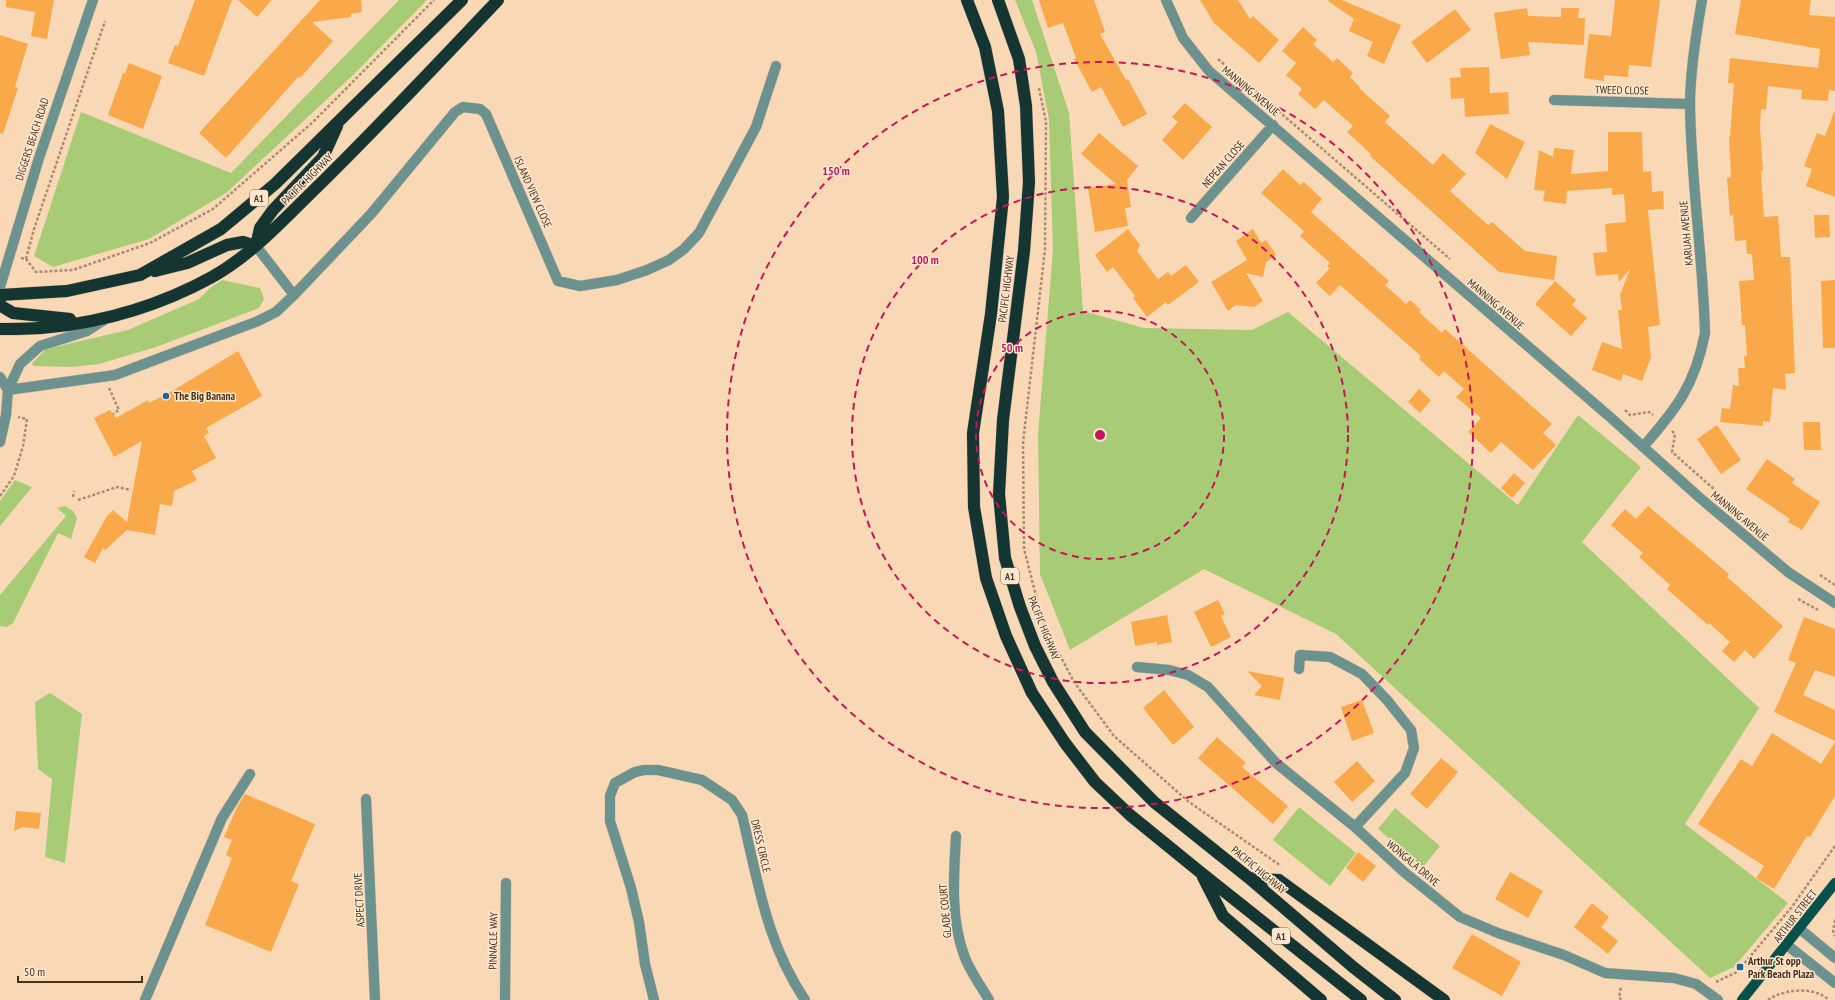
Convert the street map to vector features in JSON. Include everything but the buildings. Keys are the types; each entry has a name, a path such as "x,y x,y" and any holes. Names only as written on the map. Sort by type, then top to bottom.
{"highway":[{"name":"PACIFIC HIGHWAY","path":"0,295 67,291 140,275 221,229 275,184 462,0"},
{"name":"PACIFIC HIGHWAY","path":"0,329 50,327 107,318 171,297 213,276 256,246 339,165 498,0"},
{"name":"PACIFIC HIGHWAY","path":"967,0 985,47 998,111 1003,197 990,314 973,433 974,507 986,578 1006,636 1032,693 1064,743 1095,782 1130,814 1200,872 1361,1000"},
{"name":"PACIFIC HIGHWAY","path":"998,0 1019,59 1026,106 1028,182 1024,251 1003,420 999,494 1005,558 1020,607 1035,646 1053,682 1085,732 1154,802 1249,878 1353,967 1395,1000"},
{"path":"140,275 187,263 227,245 243,242 256,246 260,228 273,210 323,157 340,120"},
{"path":"0,303 1,306 13,313 61,319 107,318"},
{"path":"1200,872 1223,916 1321,1000"},
{"path":"1249,878 1279,880 1444,1000"}],"main road":[{"name":"ARTHUR STREET","path":"1742,1000 1800,929 1835,883"}],"street":[{"name":"DIGGERS BEACH ROAD","path":"0,287 39,158 93,0"},
{"name":"MANNING AVENUE","path":"1166,0 1183,38 1209,71 1788,572 1835,603"},
{"name":"KARUAH AVENUE","path":"1643,447 1668,418 1683,396 1701,357 1705,333 1693,184 1690,104 1694,57 1702,0"},
{"name":"ISLAND VIEW CLOSE","path":"294,295 371,214 456,112 463,107 480,109 486,114 558,281 580,286 600,283 647,270 669,260 699,233 756,127 776,66"},
{"name":"TWEED CLOSE","path":"1554,100 1690,104"},
{"name":"NEPEAN CLOSE","path":"1191,218 1273,125"},
{"path":"8,390 115,375 258,321 276,312 294,295 256,246"},
{"path":"0,442 6,415 8,390 20,364 40,346 87,331 107,318"},
{"path":"0,377 8,390"},
{"path":"1299,669 1300,655 1330,656 1362,674 1387,700 1411,730 1414,748 1405,773 1355,827"},
{"name":"WONGALA DRIVE","path":"1137,667 1169,670 1188,675 1208,687 1276,763 1355,827 1404,872 1460,917 1498,933 1564,955 1605,973 1674,978 1696,984 1718,1000"},
{"name":"DRESS CIRCLE","path":"654,1000 645,964 639,922 610,820 609,808 610,796 615,783 635,772 644,770 658,770 702,780 732,800 742,815 769,928 795,985 805,1000"},
{"path":"145,1000 222,818 250,774"},
{"name":"ASPECT DRIVE","path":"366,799 375,1000"},
{"name":"GLADE COURT","path":"956,836 954,879 958,936 964,956 989,1000"},
{"name":"PINNACLE WAY","path":"505,1000 506,883"},
{"path":"1800,929 1835,958"},
{"path":"1787,945 1835,983"}],"path":[{"path":"26,259 36,272 73,270 150,242 213,209 312,122 434,0"},
{"path":"26,259 34,229 105,21"},
{"path":"1214,55 1455,264"},
{"path":"1039,84 1046,122 1044,248 1023,443 1024,549 1043,623 1074,682 1114,736 1189,802 1286,870"},
{"path":"109,389 119,410 113,414"},
{"path":"1624,409 1630,414 1649,412 1653,414"},
{"path":"0,496 14,476 23,446 28,419 25,418"},
{"path":"1670,430 1675,434 1672,452 1736,509"},
{"path":"78,500 117,488 131,490"},
{"path":"73,497 74,491"},
{"path":"1815,572 1835,585"},
{"path":"1798,599 1823,612"},
{"path":"1714,984 1737,972 1791,908 1835,846"},
{"path":"1835,920 1833,931 1835,936"},
{"path":"1768,1000 1774,996 1789,991 1816,994 1829,1000"}],"green space":[{"path":"399,0 427,0 352,76 226,193 149,239 53,267 34,256 81,112 231,173"},
{"path":"1015,0 1032,0 1069,113 1083,311 1144,328 1252,330 1288,312 1518,505 1578,415 1641,467 1582,542 1759,708 1685,824 1788,903 1734,967 1710,978 1336,634 1204,569 1070,650 1040,574 1038,434 1053,250 1049,119 1036,52"},
{"path":"222,280 260,288 264,299 259,308 156,347 99,364 72,367 33,366 32,363 46,349 128,330 199,299 209,289"},
{"path":"15,480 32,487 0,526 0,501"},
{"path":"65,506 73,511 77,518 71,539 58,533 13,623 7,627 0,626 0,595 66,516 57,508"},
{"path":"50,693 82,714 65,863 45,857 52,779 38,769 35,702"},
{"path":"1299,807 1356,853 1330,886 1273,840"},
{"path":"1395,808 1440,846 1423,867 1378,829"}],"place":[{"name":"The Big Banana","path":"166,396"},
{"name":"Arthur St opp Park Beach Plaza","path":"1740,967"}]}
